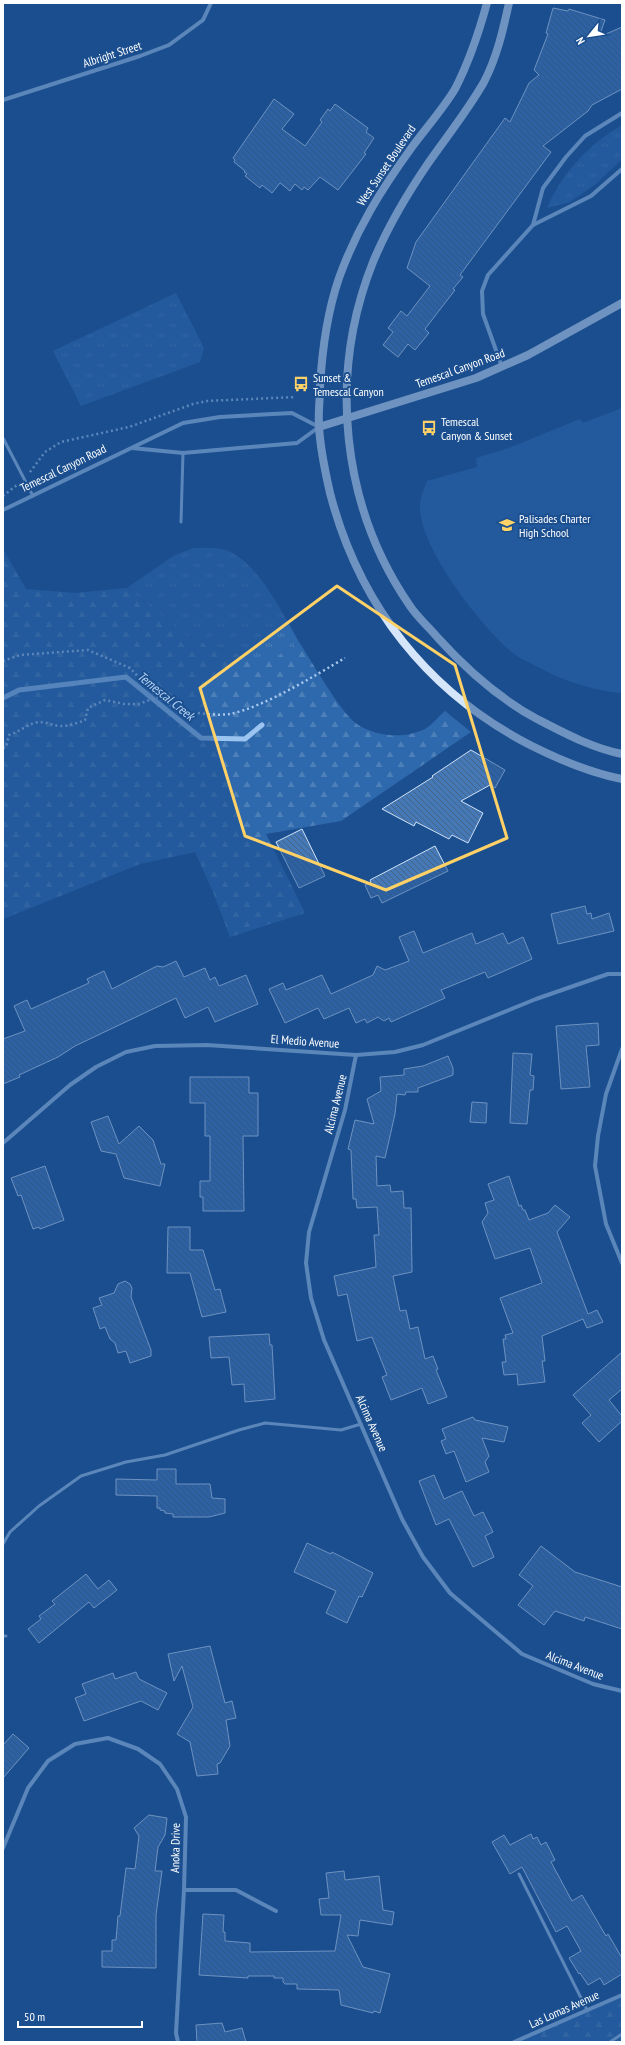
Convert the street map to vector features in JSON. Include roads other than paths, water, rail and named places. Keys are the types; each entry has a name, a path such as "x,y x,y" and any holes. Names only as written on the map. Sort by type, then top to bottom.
{"main road":[{"name":"West Sunset Boulevard","path":"487,3 478,37 454,90 376,198 358,234 339,280 328,320 322,358 319,427 325,471 335,512 345,543 361,579 385,618 412,653 438,680 475,712 506,732 548,754 602,775 622,779"},
{"path":"509,3 501,41 484,81 466,111 408,193 390,224 372,264 357,312 348,367 347,418 349,453 366,520 382,560 411,608 463,666 511,705 566,735 622,754"},
{"name":"Temescal Canyon Road","path":"319,427 441,390 502,367 622,303"}],"street":[{"name":"Albright Street","path":"3,100 140,56 169,45 203,20 211,3"},
{"path":"533,225 543,188 566,157 585,136 622,113"},
{"path":"502,367 483,314 482,291 488,275 533,225 591,196 622,169"},
{"name":"Temescal Canyon Road","path":"3,510 183,423 220,417 292,413 319,427 296,443 183,453 132,448"},
{"name":"El Medio Avenue","path":"3,1142 70,1085 96,1067 126,1052 155,1046 207,1045 356,1055 395,1052 423,1044 536,999 608,974 622,974"},
{"path":"622,1048 606,1094 598,1136 595,1166 606,1224 622,1263"},
{"name":"Alcima Avenue","path":"356,1055 345,1110 309,1232 306,1263 311,1298 324,1340 402,1519 423,1557 450,1593 522,1654 593,1684 622,1691"},
{"name":"Anoka Drive","path":"3,1848 28,1788 48,1761 75,1744 108,1738 138,1749 160,1764 177,1789 186,1817 184,1890 176,2033 178,2042"},
{"path":"184,1890 236,1890 276,1911"},
{"name":"Las Lomas Avenue","path":"514,2042 622,1995"}],"lane":[{"path":"3,438 33,496"},
{"path":"181,522 183,453"},
{"path":"3,1544 10,1532 39,1506 81,1476 126,1462 166,1455 265,1423 341,1430 361,1424"},
{"path":"519,1874 588,2010"},
{"path":"610,2042 622,2034"}],"waterway":[{"name":"Temescal Creek","path":"3,698 19,690 126,677 201,738 245,739 262,725"}],"place":[{"name":"Sunset & Temescal Canyon","path":"301,384"},
{"name":"Temescal Canyon & Sunset","path":"429,428"},
{"name":"Palisades Charter High School","path":"507,525"}]}
